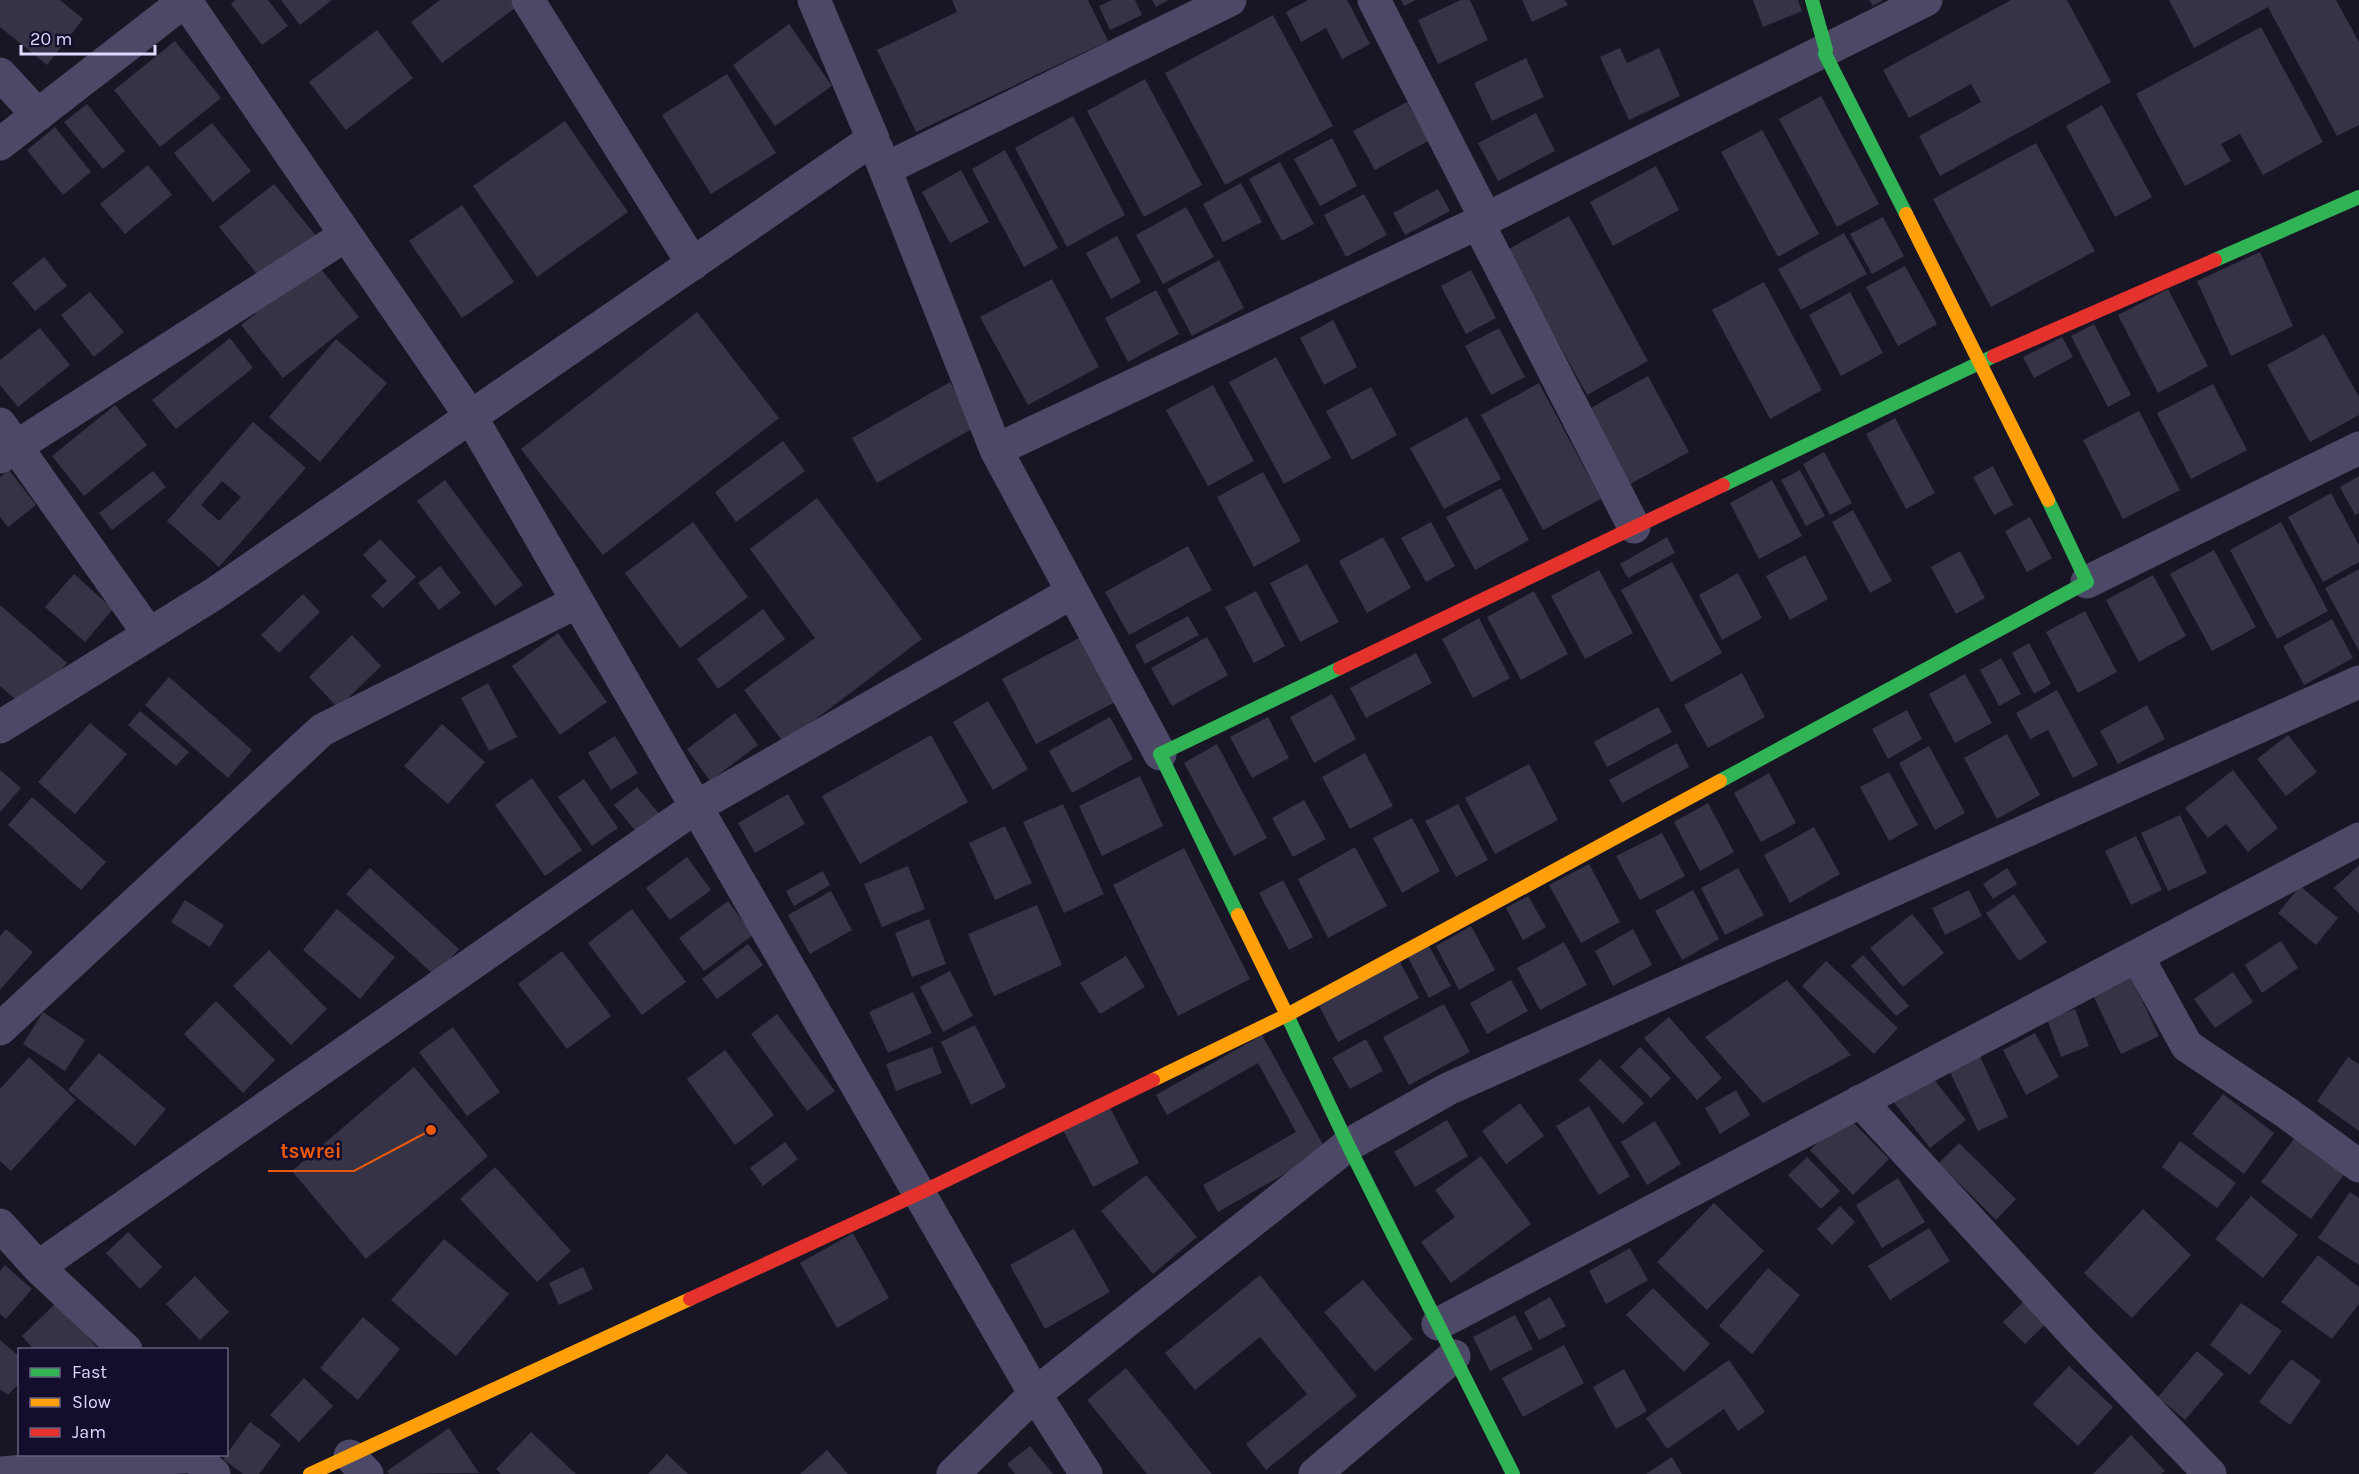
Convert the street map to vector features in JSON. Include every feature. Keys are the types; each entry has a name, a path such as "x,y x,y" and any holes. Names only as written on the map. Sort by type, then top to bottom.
{"street":[{"path":"0,144 185,0 471,417 1035,1394 1086,1474"},
{"path":"528,0 693,264"},
{"path":"814,0 873,139 996,450 1071,593 1160,754 1348,1144 1512,1474"},
{"path":"885,169 1230,0"},
{"path":"1374,0 1634,527"},
{"path":"1812,0 1826,50 1825,54 1981,362 2087,582"},
{"path":"996,450 1482,221 1926,0"},
{"path":"0,74 38,115"},
{"path":"0,728 214,594 873,139"},
{"path":"1160,754 1981,362 2359,197"},
{"path":"149,634 6,443 346,235"},
{"path":"310,1474 359,1465 1287,1015 2087,582 2359,448"},
{"path":"38,1267 696,807 1071,593"},
{"path":"0,1029 322,730 577,602"},
{"path":"953,1474 1035,1394 1348,1144 1458,1084 2359,682"},
{"path":"1438,1324 2359,839"},
{"path":"2137,957 2187,1046 2287,1113 2359,1166"},
{"path":"1860,1101 2079,1339 2210,1474"},
{"path":"0,1225 38,1267 124,1348"},
{"path":"1315,1474 1454,1356"},
{"path":"0,1473 200,1461"}],"building":[{"path":"0,0 60,0 83,19 47,65 0,27"},
{"path":"235,0 268,0 288,26 262,45 231,4"},
{"path":"281,0 332,0 300,25"},
{"path":"440,0 522,0 523,2 442,63 411,22"},
{"path":"952,0 1088,0 1108,41 916,132 877,50 957,12"},
{"path":"1112,0 1135,0 1142,15 1110,30 1099,6"},
{"path":"1152,0 1168,0 1156,7"},
{"path":"1308,0 1347,0 1370,44 1342,59 1326,28 1301,42 1286,12"},
{"path":"1401,0 1416,0 1404,6"},
{"path":"1461,0 1470,0 1488,40 1438,64 1418,20"},
{"path":"1522,0 1565,0 1568,5 1532,22"},
{"path":"1753,0 1798,0 1802,11 1763,27"},
{"path":"1869,0 1883,0 1873,6"},
{"path":"2011,0 2067,0 2111,82 1940,176 1919,136 1981,102 1971,84 1909,118 1883,70"},
{"path":"2169,0 2336,0 2359,42 2359,125 2337,136 2268,7 2194,48"},
{"path":"1273,15 1333,126 1225,185 1165,73"},
{"path":"789,24 832,86 775,126 733,65"},
{"path":"2261,27 2323,142 2263,175 2240,134 2221,144 2231,161 2185,186 2136,94"},
{"path":"377,30 413,78 346,130 309,82"},
{"path":"175,41 221,98 160,147 114,90"},
{"path":"1620,48 1627,63 1659,48 1680,96 1629,120 1600,57"},
{"path":"1526,58 1544,97 1492,121 1474,83"},
{"path":"727,74 776,153 711,194 662,115"},
{"path":"1145,79 1202,185 1144,217 1087,111"},
{"path":"1821,96 1879,204 1837,227 1779,119"},
{"path":"1407,102 1428,141 1375,170 1353,131"},
{"path":"87,104 125,151 103,169 64,122"},
{"path":"2102,105 2152,197 2115,217 2066,126"},
{"path":"1536,113 1555,151 1498,181 1478,143"},
{"path":"1073,116 1125,215 1067,247 1015,148"},
{"path":"565,121 628,212 537,277 473,186"},
{"path":"212,123 251,171 213,202 174,153"},
{"path":"55,127 91,172 63,195 27,150"},
{"path":"1762,130 1819,234 1778,257 1721,152"},
{"path":"1332,138 1357,186 1320,206 1294,159"},
{"path":"2036,143 2095,251 1991,307 1933,199"},
{"path":"1005,150 1058,248 1024,267 972,169"},
{"path":"1280,162 1314,224 1282,241 1249,179"},
{"path":"148,165 172,195 125,234 100,204"},
{"path":"1656,166 1679,210 1613,246 1590,202"},
{"path":"961,170 989,222 950,243 922,192"},
{"path":"1241,183 1262,222 1223,242 1203,204"},
{"path":"274,184 317,237 262,280 219,227"},
{"path":"1438,189 1450,211 1405,235 1393,213"},
{"path":"1364,194 1387,235 1346,257 1324,215"},
{"path":"462,205 514,282 462,318 409,241"},
{"path":"1186,207 1214,257 1163,284 1136,235"},
{"path":"1569,216 1648,361 1587,395 1507,250"},
{"path":"1883,217 1904,256 1872,274 1850,234"},
{"path":"1844,233 1867,274 1801,310 1778,269"},
{"path":"1117,236 1141,282 1111,299 1086,253"},
{"path":"2260,252 2293,326 2231,356 2197,281"},
{"path":"44,257 67,286 35,311 12,283"},
{"path":"1219,260 1244,308 1192,336 1167,289"},
{"path":"317,264 359,317 283,378 241,325"},
{"path":"1905,266 1937,324 1898,346 1866,287"},
{"path":"1471,270 1496,318 1466,334 1441,286"},
{"path":"1052,279 1099,367 1028,405 980,317"},
{"path":"1764,282 1822,390 1770,419 1712,310"},
{"path":"2168,289 2208,366 2158,393 2118,315"},
{"path":"1156,290 1179,334 1128,362 1105,318"},
{"path":"90,292 124,332 94,357 61,315"},
{"path":"1850,292 1883,353 1841,376 1809,315"},
{"path":"697,312 779,418 603,555 521,449"},
{"path":"1333,320 1357,367 1324,385 1300,338"},
{"path":"2094,324 2131,395 2108,407 2071,336"},
{"path":"40,328 70,365 18,407 0,385 0,360"},
{"path":"1499,328 1525,377 1491,395 1465,346"},
{"path":"2324,334 2359,397 2359,415 2310,442 2267,365"},
{"path":"2062,337 2073,357 2034,378 2023,357"},
{"path":"230,338 253,368 176,429 152,400"},
{"path":"336,339 387,383 320,462 269,417"},
{"path":"1276,357 1331,458 1284,484 1229,382"},
{"path":"1648,376 1689,452 1630,484 1589,409"},
{"path":"950,382 975,427 877,483 852,438"},
{"path":"1539,383 1601,499 1543,530 1481,415"},
{"path":"2213,384 2247,450 2191,479 2157,413"},
{"path":"1213,385 1254,461 1208,486 1166,410"},
{"path":"1371,387 1397,435 1352,460 1326,411"},
{"path":"115,405 147,445 84,496 52,456"},
{"path":"2139,411 2180,490 2123,519 2083,440"},
{"path":"1467,417 1501,479 1444,509 1410,448"},
{"path":"1895,418 1935,493 1906,509 1866,434"},
{"path":"253,422 306,468 219,567 167,521","holes":["222,481 241,497 219,521 201,505"]},
{"path":"783,441 805,471 736,522 715,492"},
{"path":"1824,452 1852,503 1830,515 1803,464"},
{"path":"1993,466 2013,505 1994,515 1973,477"},
{"path":"9,470 36,505 8,527 0,517 0,477"},
{"path":"1800,470 1825,516 1806,526 1781,480"},
{"path":"153,471 166,487 112,530 99,513"},
{"path":"1263,472 1301,541 1254,567 1217,497"},
{"path":"2359,476 2359,513 2355,515 2340,487"},
{"path":"445,480 523,585 495,606 417,501"},
{"path":"1772,480 1802,536 1759,559 1730,503"},
{"path":"1501,488 1529,540 1475,570 1446,517"},
{"path":"2331,493 2359,545 2359,562 2323,582 2288,517"},
{"path":"817,498 922,639 784,743 744,690 815,638 750,549"},
{"path":"1853,510 1892,581 1870,593 1832,522"},
{"path":"2030,517 2052,558 2027,572 2005,531"},
{"path":"693,522 748,597 680,648 625,573"},
{"path":"1431,522 1455,566 1426,582 1401,538"},
{"path":"2281,522 2328,611 2277,639 2230,550"},
{"path":"1383,537 1411,588 1367,613 1339,561"},
{"path":"1667,537 1675,553 1628,578 1620,564"},
{"path":"380,539 416,577 383,608 371,596 387,581 363,555"},
{"path":"1188,546 1212,590 1129,635 1105,592"},
{"path":"2214,550 2256,627 2212,651 2170,574"},
{"path":"1960,551 1985,598 1956,614 1931,567"},
{"path":"1805,555 1828,599 1790,620 1766,576"},
{"path":"1672,562 1722,653 1671,682 1621,590"},
{"path":"1307,564 1339,622 1300,642 1270,583"},
{"path":"440,566 461,593 439,610 418,583"},
{"path":"2359,569 2359,651 2325,588"},
{"path":"1599,570 1633,633 1585,659 1551,596"},
{"path":"1738,573 1762,618 1722,640 1699,595"},
{"path":"74,574 113,609 85,642 45,607"},
{"path":"2153,575 2186,636 2139,662 2106,600"},
{"path":"1256,591 1285,646 1254,663 1225,607"},
{"path":"1534,591 1568,654 1521,680 1487,617"},
{"path":"303,594 320,612 279,653 261,635"},
{"path":"0,605 67,663 27,709 0,686"},
{"path":"763,609 785,639 718,689 697,659"},
{"path":"2085,611 2117,672 2078,693 2046,632"},
{"path":"1188,616 1199,635 1145,664 1135,645"},
{"path":"1479,618 1510,678 1473,698 1442,639"},
{"path":"2332,619 2353,658 2304,685 2283,646"},
{"path":"558,633 607,702 560,735 512,666"},
{"path":"352,635 381,666 338,708 309,677"},
{"path":"1081,637 1115,702 1036,744 1002,679"},
{"path":"1207,637 1228,675 1172,706 1151,668"},
{"path":"2029,643 2051,684 2034,694 2012,653"},
{"path":"1416,653 1432,683 1366,718 1350,688"},
{"path":"2001,658 2021,694 1999,706 1980,670"},
{"path":"1742,673 1765,717 1708,748 1684,705"},
{"path":"1965,674 1992,723 1955,743 1929,694"},
{"path":"169,677 252,750 228,778 145,705"},
{"path":"488,683 517,737 489,751 461,698"},
{"path":"2057,690 2098,765 2073,778 2048,730 2030,739 2016,713"},
{"path":"1332,694 1356,739 1314,763 1290,717"},
{"path":"988,701 1028,769 993,790 953,722"},
{"path":"2147,705 2165,739 2118,764 2100,731"},
{"path":"1658,707 1672,732 1607,767 1594,742"},
{"path":"1907,710 1922,739 1888,759 1872,729"},
{"path":"140,711 189,752 176,766 128,725"},
{"path":"735,713 758,745 710,781 687,749"},
{"path":"1110,717 1133,759 1072,793 1049,751"},
{"path":"1268,717 1289,758 1252,778 1230,737"},
{"path":"90,723 127,754 75,814 38,782"},
{"path":"442,724 485,762 448,804 404,766"},
{"path":"2007,734 2040,795 1997,819 1964,758"},
{"path":"931,735 968,802 860,864 822,796"},
{"path":"2288,735 2317,772 2286,796 2257,759"},
{"path":"615,736 638,773 611,790 588,753"},
{"path":"1677,743 1689,767 1622,803 1609,780"},
{"path":"1217,744 1267,838 1234,856 1184,763"},
{"path":"1929,746 1965,813 1935,830 1899,763"},
{"path":"1365,753 1393,806 1350,829 1322,777"},
{"path":"1529,764 1558,820 1495,854 1465,798"},
{"path":"0,770 21,788 0,812"},
{"path":"2233,770 2278,828 2248,852 2226,824 2208,838 2185,808"},
{"path":"1889,772 1918,825 1889,841 1860,787"},
{"path":"1769,773 1796,823 1761,842 1734,793"},
{"path":"1140,776 1163,826 1102,856 1079,806"},
{"path":"532,778 582,850 545,876 495,805"},
{"path":"584,779 618,828 592,846 558,797"},
{"path":"637,787 661,816 639,835 614,805"},
{"path":"788,794 805,824 755,853 738,823"},
{"path":"32,797 106,862 81,890 8,825"},
{"path":"1304,800 1326,839 1293,857 1272,818"},
{"path":"1708,803 1734,852 1700,871 1674,822"},
{"path":"1063,804 1104,894 1064,913 1023,822"},
{"path":"1458,804 1488,860 1456,877 1425,821"},
{"path":"2180,815 2207,873 2168,891 2141,833"},
{"path":"1412,818 1440,871 1402,893 1373,838"},
{"path":"1005,826 1032,883 995,900 969,843"},
{"path":"1814,827 1840,874 1790,903 1764,855"},
{"path":"1662,833 1685,876 1640,900 1616,856"},
{"path":"2136,836 2162,890 2131,905 2105,851"},
{"path":"1355,847 1387,906 1328,938 1298,879"},
{"path":"1184,848 1250,979 1178,1016 1113,885"},
{"path":"687,857 711,890 670,920 646,888"},
{"path":"1589,864 1620,922 1581,943 1549,885"},
{"path":"2359,865 2359,914 2334,888"},
{"path":"908,866 925,909 882,927 864,884"},
{"path":"370,868 459,949 435,976 346,894"},
{"path":"1738,868 1764,915 1725,935 1701,888"},
{"path":"2007,868 2017,884 1993,899 1983,884"},
{"path":"823,871 830,885 794,906 786,891"},
{"path":"1283,880 1313,937 1289,950 1259,893"},
{"path":"2300,886 2338,918 2316,945 2278,913"},
{"path":"1693,890 1719,939 1682,960 1655,911"},
{"path":"1969,890 1982,916 1945,935 1932,908"},
{"path":"831,891 852,930 810,954 788,915"},
{"path":"2014,894 2047,942 2019,961 1986,913"},
{"path":"1528,896 1546,927 1523,940 1506,908"},
{"path":"185,900 224,925 210,947 171,922"},
{"path":"728,901 753,935 704,971 679,938"},
{"path":"1037,905 1062,965 994,996 968,934"},
{"path":"337,909 395,957 360,999 303,950"},
{"path":"632,909 686,982 642,1015 588,943"},
{"path":"1912,914 1944,953 1903,987 1870,948"},
{"path":"929,919 946,964 912,977 895,933"},
{"path":"1471,926 1495,970 1459,990 1436,946"},
{"path":"6,929 33,952 0,990 0,936"},
{"path":"1633,929 1652,965 1613,986 1595,951"},
{"path":"2281,941 2298,968 2262,993 2245,965"},
{"path":"1564,942 1587,985 1540,1010 1517,968"},
{"path":"748,944 763,965 717,999 702,979"},
{"path":"1429,946 1451,986 1429,998 1408,957"},
{"path":"269,950 327,1009 291,1045 233,986"},
{"path":"562,951 611,1016 567,1049 518,984"},
{"path":"1863,955 1909,1006 1896,1016 1851,966"},
{"path":"1126,956 1145,987 1100,1014 1080,983"},
{"path":"1399,960 1419,998 1338,1042 1318,1004"},
{"path":"1826,961 1898,1028 1874,1054 1802,986"},
{"path":"950,971 973,1016 943,1032 920,987"},
{"path":"2233,972 2253,1002 2215,1028 2194,999"},
{"path":"2130,975 2159,1036 2121,1054 2092,993"},
{"path":"1511,980 1528,1011 1487,1034 1470,1003"},
{"path":"1787,980 1851,1055 1763,1103 1705,1037"},
{"path":"913,992 932,1033 888,1053 869,1012"},
{"path":"216,1001 275,1060 243,1093 184,1034"},
{"path":"1444,1004 1470,1052 1409,1085 1383,1037"},
{"path":"2075,1009 2089,1046 2061,1057 2047,1019"},
{"path":"43,1012 85,1040 65,1071 23,1044"},
{"path":"777,1014 835,1091 807,1111 751,1034"},
{"path":"1669,1017 1722,1078 1697,1100 1644,1038"},
{"path":"975,1025 1006,1087 971,1105 941,1042"},
{"path":"453,1027 500,1092 467,1116 419,1052"},
{"path":"2035,1033 2059,1077 2026,1095 2003,1050"},
{"path":"1262,1035 1326,1150 1218,1212 1203,1185 1296,1132 1258,1063 1167,1115 1156,1095"},
{"path":"1366,1039 1383,1071 1350,1089 1332,1058"},
{"path":"932,1047 942,1073 896,1091 886,1064"},
{"path":"1640,1047 1671,1078 1651,1098 1620,1067"},
{"path":"725,1050 774,1115 735,1145 687,1079"},
{"path":"1978,1052 2008,1117 1978,1131 1947,1066"},
{"path":"99,1053 166,1109 135,1146 68,1090"},
{"path":"29,1057 76,1100 11,1171 0,1161 0,1089"},
{"path":"2348,1057 2359,1064 2359,1131 2317,1101"},
{"path":"1600,1059 1644,1103 1623,1124 1579,1080"},
{"path":"414,1067 488,1156 366,1259 292,1171"},
{"path":"1928,1072 1966,1120 1930,1148 1892,1100"},
{"path":"1736,1090 1750,1115 1720,1134 1705,1108"},
{"path":"2223,1094 2274,1133 2244,1174 2192,1134"},
{"path":"1520,1103 1544,1136 1506,1164 1482,1131"},
{"path":"1109,1106 1139,1163 1093,1187 1063,1130"},
{"path":"1589,1106 1630,1176 1599,1195 1556,1126"},
{"path":"1846,1115 1889,1159 1853,1195 1810,1150"},
{"path":"1447,1120 1468,1156 1415,1187 1394,1152"},
{"path":"1655,1121 1681,1164 1647,1185 1621,1142"},
{"path":"2297,1135 2346,1172 2311,1219 2261,1182"},
{"path":"2180,1141 2236,1183 2217,1208 2162,1167"},
{"path":"785,1142 798,1159 763,1186 750,1168"},
{"path":"1959,1143 2016,1199 1996,1220 1939,1163"},
{"path":"1481,1156 1531,1224 1451,1283 1421,1242 1455,1217 1435,1190"},
{"path":"1807,1157 1840,1191 1821,1209 1788,1175"},
{"path":"495,1167 571,1251 537,1282 460,1199"},
{"path":"1146,1175 1197,1237 1153,1274 1101,1211"},
{"path":"1898,1178 1925,1222 1882,1248 1856,1205"},
{"path":"2350,1192 2359,1198 2359,1265 2318,1238"},
{"path":"2251,1196 2298,1235 2263,1278 2215,1239"},
{"path":"1714,1203 1764,1251 1707,1310 1657,1262"},
{"path":"1840,1206 1855,1222 1832,1245 1817,1229"},
{"path":"2143,1209 2191,1255 2132,1318 2084,1273"},
{"path":"1929,1228 1950,1261 1890,1300 1868,1266"},
{"path":"1074,1229 1110,1292 1045,1329 1010,1265"},
{"path":"128,1232 162,1267 140,1289 106,1253"},
{"path":"853,1233 889,1298 837,1328 800,1263"},
{"path":"444,1239 509,1294 456,1356 391,1300"},
{"path":"1630,1248 1648,1280 1606,1304 1589,1271"},
{"path":"2318,1255 2359,1287 2359,1304 2332,1339 2281,1302"},
{"path":"5,1265 32,1289 6,1319 0,1314 0,1271"},
{"path":"583,1267 593,1289 559,1305 549,1283"},
{"path":"1768,1268 1800,1295 1752,1354 1719,1326"},
{"path":"1260,1275 1357,1396 1266,1470 1246,1444 1307,1394 1260,1337 1195,1390 1165,1353"},
{"path":"195,1276 229,1312 200,1340 166,1304"},
{"path":"1363,1280 1413,1339 1375,1372 1324,1312"},
{"path":"1653,1288 1710,1344 1684,1372 1626,1315"},
{"path":"1550,1297 1566,1326 1539,1340 1524,1312"},
{"path":"2028,1297 2050,1320 2025,1344 2003,1322"},
{"path":"56,1303 98,1348 32,1348 22,1336"},
{"path":"2241,1303 2282,1331 2250,1375 2210,1345"},
{"path":"1515,1315 1533,1349 1490,1371 1473,1337"},
{"path":"363,1317 400,1349 358,1400 320,1368"},
{"path":"0,1340 18,1355 18,1384 8,1395 0,1389"},
{"path":"1564,1345 1584,1383 1523,1417 1502,1378"},
{"path":"2197,1351 2224,1374 2185,1420 2158,1397"},
{"path":"2291,1359 2321,1381 2290,1425 2259,1402"},
{"path":"1729,1360 1765,1412 1738,1431 1724,1409 1667,1449 1646,1418"},
{"path":"2069,1366 2113,1407 2078,1446 2033,1404"},
{"path":"1126,1368 1212,1474 1147,1474 1087,1400"},
{"path":"1624,1369 1647,1411 1616,1429 1593,1387"},
{"path":"304,1378 333,1406 299,1442 270,1415"},
{"path":"250,1422 281,1445 259,1474 243,1474 223,1459 228,1456 228,1452"},
{"path":"449,1428 479,1473 389,1474 387,1471"},
{"path":"531,1432 576,1474 501,1474 496,1469"},
{"path":"2131,1435 2165,1471 2161,1474 2093,1474"},
{"path":"1030,1446 1053,1474 1015,1474 1007,1464"},
{"path":"827,1450 848,1474 800,1474"},
{"path":"667,1454 688,1474 648,1474"},
{"path":"1672,1457 1682,1474 1646,1474"}],"traffic: fast":[{"path":"1812,0 1826,50 1825,54 1906,214"},
{"path":"2215,260 2359,197"},
{"path":"1723,485 1994,356"},
{"path":"1720,781 2087,582 2048,500"},
{"path":"1238,915 1160,754 1340,668"},
{"path":"1287,1015 1348,1145 1513,1474"}],"traffic: slow":[{"path":"1906,214 2048,500"},
{"path":"1287,1015 1720,781"},
{"path":"1153,1080 1287,1015 1238,915"},
{"path":"310,1474 690,1299"}],"traffic: jam":[{"path":"1994,356 2215,260"},
{"path":"1340,668 1723,485"},
{"path":"690,1299 920,1193 1153,1080"}],"place":[{"name":"tswrei","path":"431,1130"}]}
